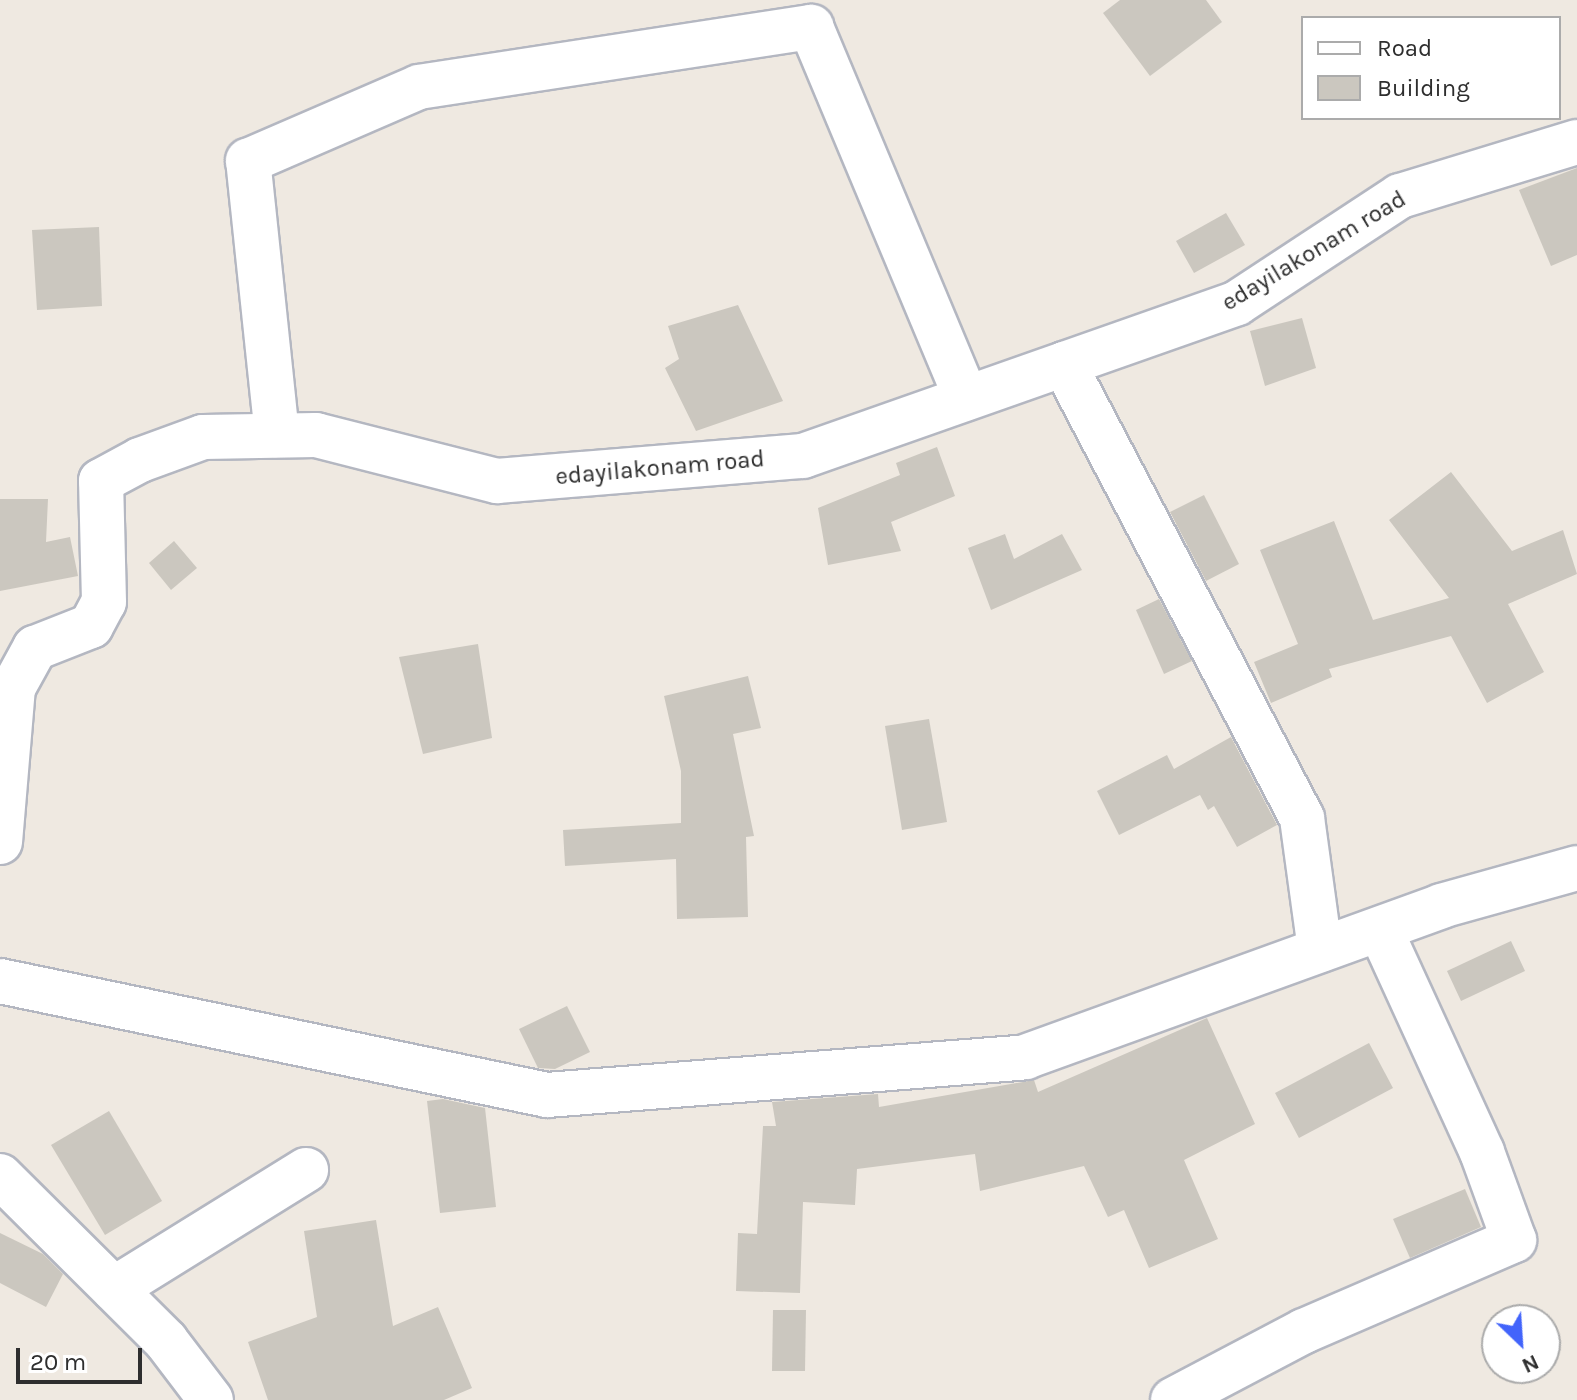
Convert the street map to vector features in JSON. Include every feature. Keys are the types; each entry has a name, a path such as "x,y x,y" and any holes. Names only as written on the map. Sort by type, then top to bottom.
{"street":[{"path":"277,435 248,161 419,87 811,27 966,398"},
{"name":"edayilakonam road","path":"0,842 13,688 35,648 91,626 104,602 101,481 203,437 316,435 497,481 803,456 1237,303 1400,196 1577,142"},
{"path":"1064,364 1302,818 1320,950"},
{"path":"0,981 547,1095 1025,1057 1380,929 1577,868"},
{"path":"1173,1400 1304,1331 1514,1240 1482,1152 1380,929"},
{"path":"114,1289 306,1170"},
{"path":"0,1176 114,1289 211,1400"}],"building":[{"path":"1120,0 1206,0 1222,22 1150,76 1103,13"},
{"path":"1577,168 1577,255 1551,266 1519,190"},
{"path":"1226,213 1245,245 1194,273 1176,241"},
{"path":"99,227 102,306 37,310 32,230"},
{"path":"738,305 783,401 696,431 665,368 679,359 668,326"},
{"path":"1302,318 1316,368 1265,386 1250,331"},
{"path":"937,447 955,496 891,522 901,551 828,565 818,508 900,475 896,463"},
{"path":"1451,472 1512,551 1563,530 1577,574 1508,604 1544,672 1487,703 1451,636 1329,669 1332,677 1271,703 1254,662 1298,644 1260,550 1334,521 1373,620 1449,598 1389,520"},
{"path":"1204,495 1239,564 1206,581 1170,512"},
{"path":"0,499 48,499 46,542 70,537 78,576 0,591"},
{"path":"1005,534 1014,559 1062,534 1082,570 991,610 968,548"},
{"path":"174,541 197,568 171,590 149,563"},
{"path":"1159,599 1192,661 1164,674 1136,610"},
{"path":"478,644 492,738 423,754 399,657"},
{"path":"748,676 761,728 733,734 754,836 746,837 748,917 677,919 676,859 565,866 563,830 681,823 681,771 664,696"},
{"path":"929,719 947,822 902,830 885,726"},
{"path":"1231,737 1277,825 1237,847 1214,806 1208,810 1200,795 1119,835 1097,791 1167,755 1174,769"},
{"path":"1511,941 1525,971 1461,1001 1447,971"},
{"path":"567,1006 590,1052 555,1069 538,1068 519,1029"},
{"path":"1207,1018 1255,1124 1184,1160 1218,1239 1149,1268 1124,1210 1108,1217 1084,1166 980,1191 975,1154 857,1169 855,1205 803,1202 800,1293 736,1291 738,1233 757,1234 763,1126 776,1126 772,1102 878,1094 879,1107 1034,1080 1038,1092"},
{"path":"1369,1043 1393,1088 1299,1138 1275,1093"},
{"path":"443,1099 485,1108 496,1207 440,1213 427,1101"},
{"path":"109,1111 162,1201 105,1235 51,1145"},
{"path":"1465,1189 1481,1227 1410,1258 1393,1219"},
{"path":"376,1220 393,1326 438,1307 472,1388 444,1400 268,1400 248,1342 317,1317 304,1231"},
{"path":"0,1233 43,1254 63,1274 46,1307 0,1283"},
{"path":"773,1310 806,1310 805,1371 772,1371"}]}
